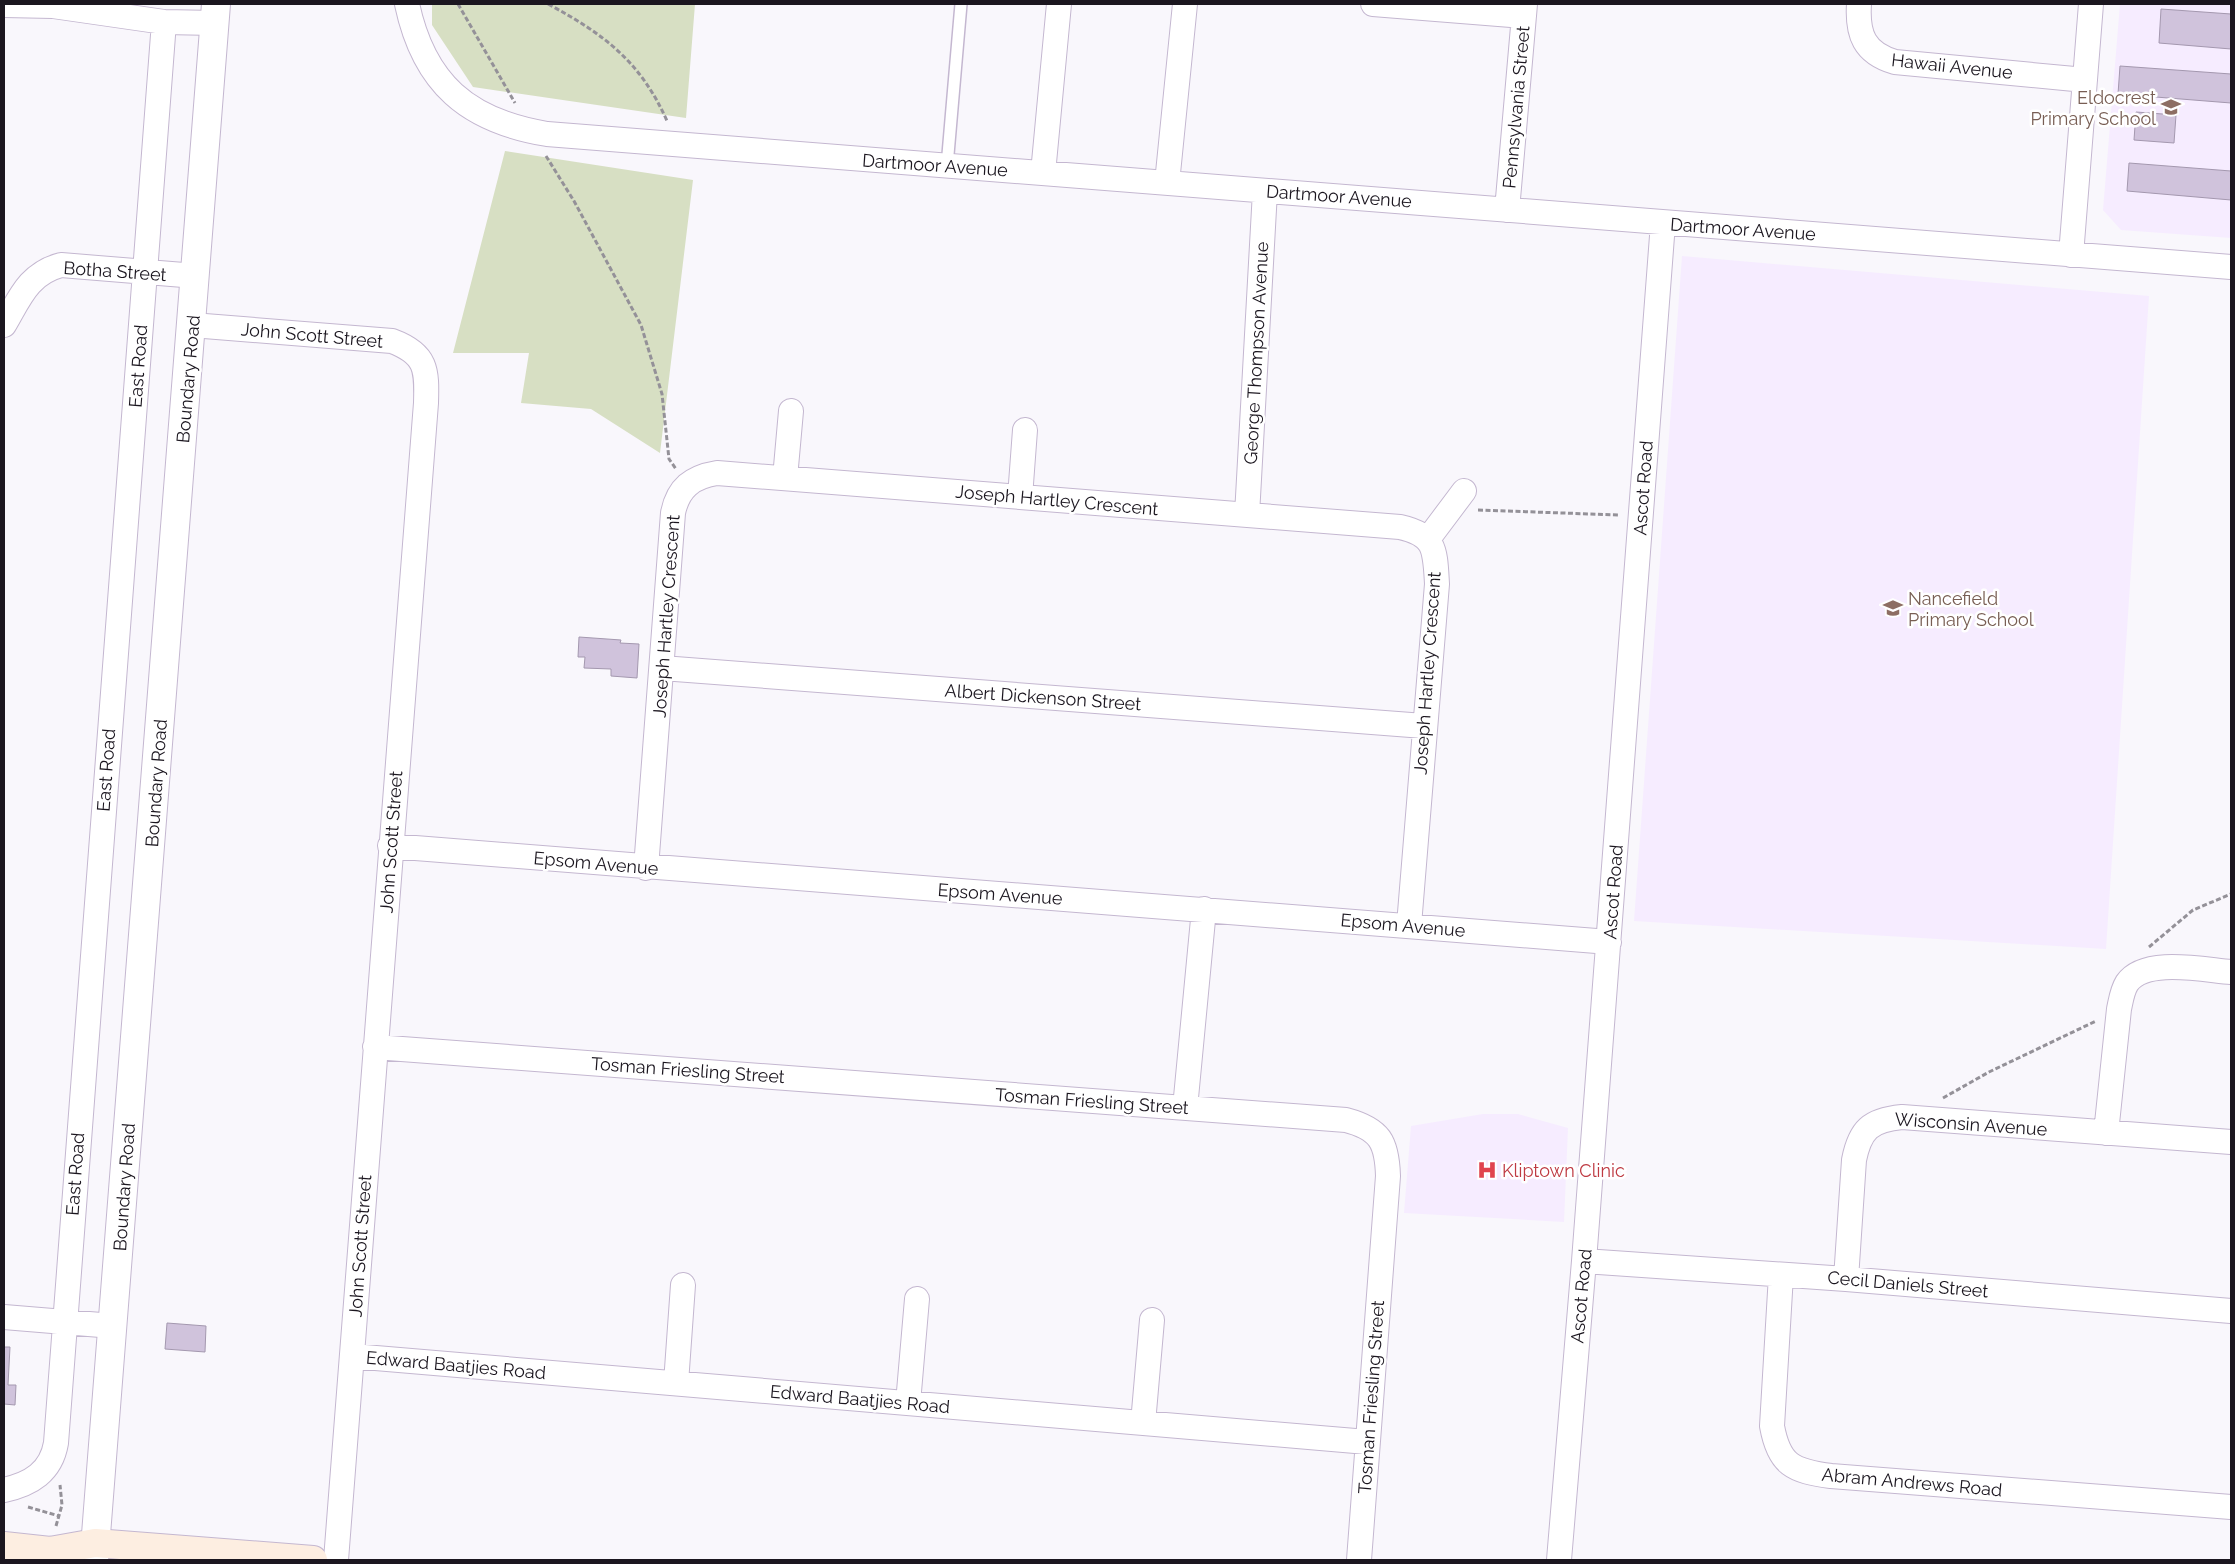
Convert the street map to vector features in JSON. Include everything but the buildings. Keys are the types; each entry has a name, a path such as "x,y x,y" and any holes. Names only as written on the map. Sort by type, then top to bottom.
{"main road":[{"path":"4,1546 89,1555 313,1560"}],"street":[{"name":"Dartmoor Avenue","path":"407,4 410,18 425,57 438,77 456,96 472,108 497,122 530,131 586,138 2231,267"},
{"path":"1044,173 1059,4"},
{"path":"1168,183 1185,4"},
{"path":"1373,4 1525,10"},
{"name":"Hawaii Avenue","path":"1859,4 1861,35 1871,51 1882,58 1895,62 2085,80"},
{"path":"2071,255 2091,4"},
{"name":"Boundary Road","path":"4,5 122,10 164,22 216,13 113,1326 89,1555"},
{"name":"Pennsylvania Street","path":"1506,210 1525,10"},
{"name":"East Road","path":"4,1490 40,1475 48,1466 54,1455 58,1428 64,1323 164,22"},
{"name":"George Thompson Avenue","path":"1247,515 1265,190"},
{"name":"Ascot Road","path":"1559,1560 1609,942 1663,223"},
{"name":"Botha Street","path":"4,325 28,285 36,276 47,269 61,265 196,276"},
{"name":"John Scott Street","path":"192,325 392,341 404,345 416,354 423,363 426,378 426,403 390,846 336,1560"},
{"path":"785,478 791,411"},
{"path":"1020,497 1024,430"},
{"name":"Joseph Hartley Crescent","path":"646,868 673,513 676,500 687,484 705,475 718,473 785,478 1400,527 1416,531 1428,540 1434,551 1437,584 1409,925"},
{"path":"1428,540 1457,500"},
{"name":"Albert Dickenson Street","path":"662,668 1424,726"},
{"name":"Epsom Avenue","path":"390,846 646,868 1204,909 1609,942"},
{"path":"1185,1108 1204,909"},
{"path":"2106,1133 2119,1009 2122,992 2128,982 2135,975 2146,969 2162,967 2231,972"},
{"name":"Tosman Friesling Street","path":"375,1047 1346,1120 1362,1124 1375,1132 1384,1142 1388,1154 1388,1176 1358,1560"},
{"name":"Wisconsin Avenue","path":"1846,1279 1854,1160 1857,1144 1864,1132 1873,1124 1886,1119 1902,1117 2231,1142"},
{"name":"Cecil Daniels Street","path":"1584,1261 1846,1279 2231,1311"},
{"name":"Abram Andrews Road","path":"1781,1274 1772,1426 1775,1444 1782,1458 1796,1468 1813,1474 1831,1476 2231,1507"},
{"path":"676,1383 683,1285"},
{"path":"908,1403 917,1299"},
{"path":"4,1317 113,1326"},
{"path":"1143,1423 1152,1320"},
{"name":"Edward Baatjies Road","path":"352,1356 1367,1442"}],"lane":[{"path":"946,166 961,4"}],"path":[{"path":"458,4 530,131 574,201 641,325 662,394 669,459 687,484"},
{"path":"548,4 606,40 635,66 656,95 677,145"},
{"path":"1457,500 1620,515"},
{"path":"2135,975 2150,946 2193,910 2231,894"},
{"path":"1926,1119 1941,1099 1989,1072 2119,1009"},
{"path":"50,1551 62,1505 54,1455"},
{"path":"24,1506 59,1516"}],"shaded area":[{"name":"Eldocrest Primary School","path":"2120,4 2231,4 2231,238 2121,230 2103,210"},
{"name":"Nancefield Primary School","path":"1682,256 2149,296 2106,949 1634,921"},
{"name":"Kliptown Clinic","path":"1483,1114 1518,1114 1568,1128 1564,1222 1404,1213 1411,1126"}],"green space":[{"path":"432,4 695,4 686,118 473,87 432,25"},
{"path":"505,151 693,180 660,453 591,409 521,403 529,353 453,353"}],"place":[{"name":"Eldocrest Primary School","path":"2171,107"},
{"name":"Nancefield Primary School","path":"1893,608"},
{"name":"Kliptown Clinic","path":"1487,1170"}]}
